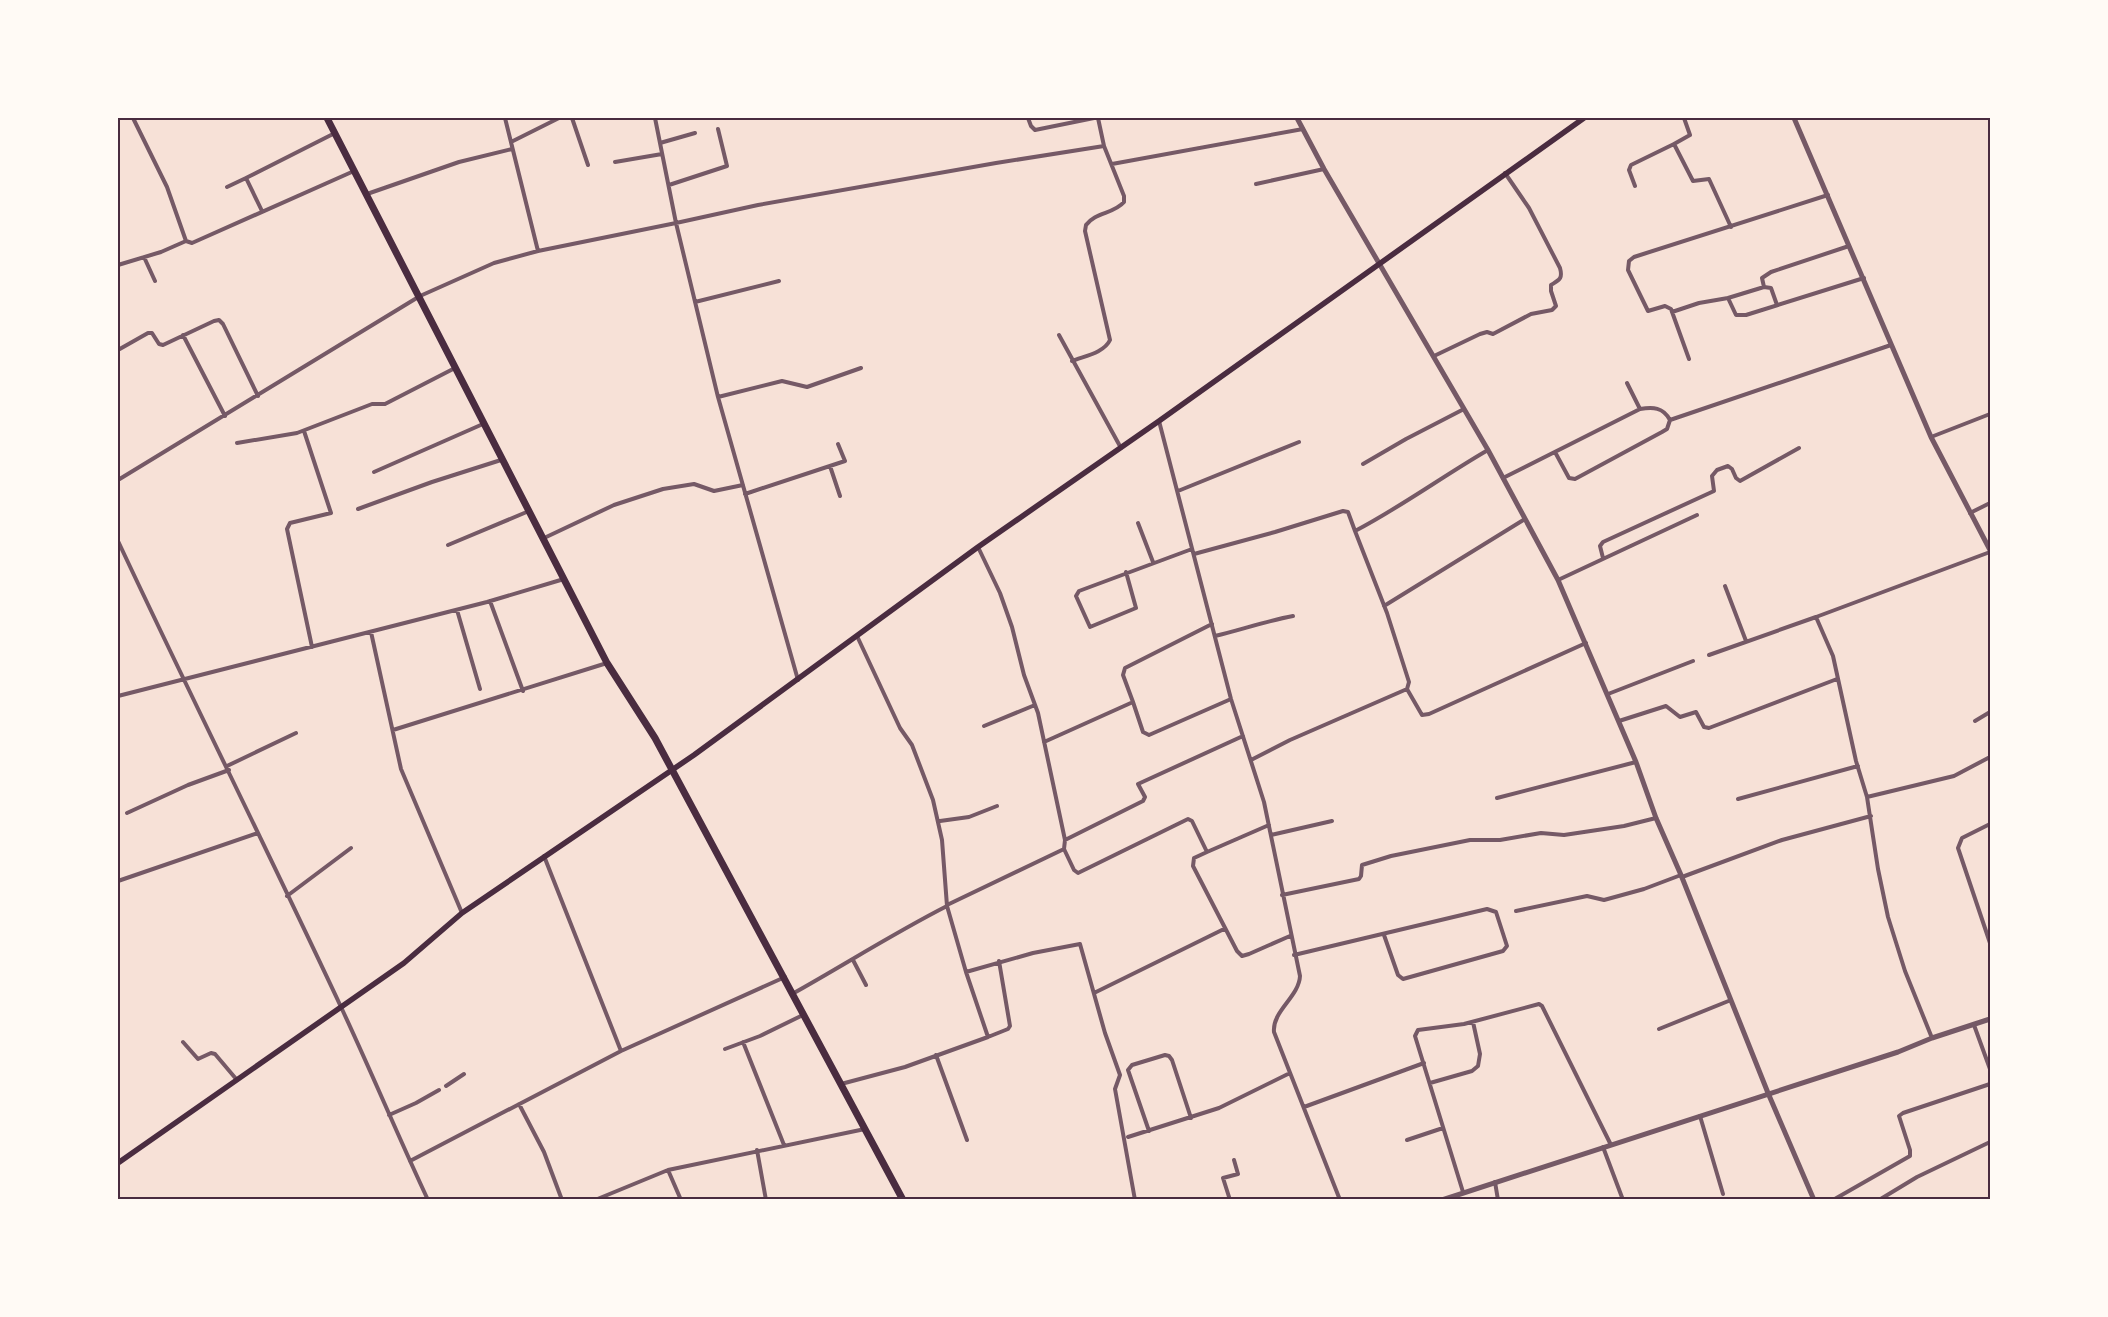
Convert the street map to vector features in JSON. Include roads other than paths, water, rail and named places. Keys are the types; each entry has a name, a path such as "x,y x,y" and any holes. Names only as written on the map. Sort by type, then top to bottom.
{"highway":[{"path":"327,118 607,663 655,738 769,951 785,977 803,1015 903,1200"}],"main road":[{"path":"118,1163 404,963 462,913 672,770 978,548 1584,118"}],"street":[{"path":"133,118 167,187 186,241"},
{"path":"507,118 512,149 538,251"},
{"path":"511,142 559,118"},
{"path":"572,118 588,165"},
{"path":"655,118 676,223 718,397 798,680"},
{"path":"1028,118 1031,126 1036,130 1094,118"},
{"path":"1072,361 1100,351 1110,340 1085,231 1088,221 1120,207 1124,202 1124,196 1104,146 1098,118"},
{"path":"1297,118 1324,169 1488,450 1558,580 1608,694 1636,762 1656,818 1768,1093 1814,1200"},
{"path":"1634,186 1629,170 1631,165 1690,135 1684,118"},
{"path":"1709,655 1816,617 1990,551 1931,437 1794,118"},
{"path":"669,185 727,166 718,129"},
{"path":"1112,164 1303,129"},
{"path":"227,187 335,133"},
{"path":"660,143 695,133"},
{"path":"1674,144 1693,181 1709,179 1731,227"},
{"path":"118,480 420,296 494,263 538,251 815,194 1104,146"},
{"path":"367,194 444,167 493,152 512,149"},
{"path":"615,162 662,154"},
{"path":"1256,184 1324,169"},
{"path":"118,265 186,241 192,243 354,170"},
{"path":"1434,356 1480,334 1493,334 1531,314 1552,310 1556,306 1550,291 1551,285 1560,280 1562,276 1560,268 1529,208 1505,173"},
{"path":"246,178 262,211"},
{"path":"1689,359 1672,312 1667,306 1648,311 1628,270 1629,261 1672,244 1828,195"},
{"path":"1764,287 1762,278 1765,275 1849,246"},
{"path":"144,257 155,281"},
{"path":"1728,298 1736,316 1746,315 1864,278"},
{"path":"695,302 779,280"},
{"path":"1672,312 1699,303 1728,298 1764,287 1771,288 1777,305"},
{"path":"118,350 148,333 152,333 159,344 162,345 214,321 221,322 258,396"},
{"path":"183,335 225,416"},
{"path":"1059,335 1121,448"},
{"path":"1670,420 1891,345"},
{"path":"237,443 304,431 372,404 385,404 455,368"},
{"path":"718,397 782,381 807,387 861,368"},
{"path":"1627,383 1640,409"},
{"path":"1503,478 1640,409 1653,407 1662,410 1670,420"},
{"path":"1364,464 1406,439 1464,409"},
{"path":"1931,437 1990,414"},
{"path":"1555,452 1568,478 1572,480 1667,429 1670,420"},
{"path":"1159,421 1231,699 1252,760 1269,825 1299,981 1273,1028 1275,1037 1340,1200"},
{"path":"374,472 483,424"},
{"path":"304,431 332,513 290,524 288,528 312,647"},
{"path":"1178,491 1299,442"},
{"path":"745,494 845,461 838,444"},
{"path":"1603,558 1600,544 1603,542 1714,491 1712,476 1717,470 1728,466 1740,481 1799,448"},
{"path":"1355,531 1391,512 1488,450"},
{"path":"358,509 432,482 502,460"},
{"path":"830,466 840,496"},
{"path":"542,539 614,505 664,489 689,483 714,491 743,485"},
{"path":"1970,513 1990,503"},
{"path":"1194,554 1275,532 1343,510 1348,512 1384,606 1410,682 1407,689 1290,740 1252,760"},
{"path":"448,545 529,511"},
{"path":"1558,580 1697,515"},
{"path":"1384,606 1525,519"},
{"path":"1138,523 1152,562"},
{"path":"118,541 341,1008 428,1200"},
{"path":"978,548 1007,609 1024,675 1035,704 1065,840 1064,849 1075,872 1078,873 1190,819 1207,852"},
{"path":"1126,572 1136,608 1090,627 1076,594 1079,591 1126,572 1152,562 1192,549"},
{"path":"118,688 119,695 457,610 564,579"},
{"path":"1725,586 1746,641"},
{"path":"490,601 522,691"},
{"path":"457,610 480,689"},
{"path":"1215,636 1246,629 1259,623 1293,616"},
{"path":"1816,617 1833,656 1837,679 1867,797 1878,869 1888,917 1905,971 1932,1038"},
{"path":"1212,624 1125,668 1123,675 1143,732 1149,735 1231,699"},
{"path":"371,632 401,769 462,913"},
{"path":"857,636 900,728 912,745 940,821 947,905 966,972 988,1037"},
{"path":"1407,689 1422,715 1430,714 1586,643"},
{"path":"1608,694 1693,662"},
{"path":"393,730 607,663"},
{"path":"1619,721 1666,706 1680,717 1696,712 1704,727 1709,728 1837,679"},
{"path":"1044,742 1133,702"},
{"path":"984,726 1035,704"},
{"path":"1975,721 1990,712"},
{"path":"127,813 228,768 296,733"},
{"path":"1065,840 1143,802 1145,797 1138,784 1243,736"},
{"path":"1867,797 1954,776 1990,757"},
{"path":"1497,798 1636,762"},
{"path":"1738,799 1858,766"},
{"path":"940,821 969,817 997,806"},
{"path":"1516,911 1587,896 1604,900 1644,889 1782,840 1871,816"},
{"path":"1282,895 1359,879 1362,866 1398,855 1470,840 1500,840 1541,832 1564,835 1624,826 1656,818"},
{"path":"1271,835 1332,821"},
{"path":"1990,824 1962,838 1958,848 1990,943"},
{"path":"1269,825 1194,858 1193,866 1224,929 1242,956 1290,936"},
{"path":"118,881 258,833"},
{"path":"287,896 351,848"},
{"path":"792,994 947,905 1064,849"},
{"path":"544,856 621,1051"},
{"path":"1294,955 1492,909 1500,918 1507,946 1503,951 1403,979 1398,975 1384,935"},
{"path":"1094,993 1224,929"},
{"path":"966,972 1000,961 1079,944 1105,1033 1120,1075 1115,1089 1135,1200"},
{"path":"853,960 866,985"},
{"path":"841,1084 936,1056 1008,1029 1010,1026 1000,961"},
{"path":"410,1161 621,1051 785,977"},
{"path":"1659,1029 1731,1000"},
{"path":"1463,1192 1415,1036 1417,1031 1473,1022 1535,1004 1542,1006 1610,1145"},
{"path":"725,1048 760,1036 803,1015"},
{"path":"1442,1200 1898,1052 1932,1038 1990,1020"},
{"path":"1430,1083 1472,1070 1478,1066 1480,1054 1473,1022"},
{"path":"1974,1025 1990,1069"},
{"path":"183,1042 198,1059 211,1053 215,1054 237,1080"},
{"path":"743,1042 784,1145"},
{"path":"1149,1131 1128,1070 1132,1065 1167,1055 1171,1058 1191,1118"},
{"path":"936,1056 967,1140"},
{"path":"1304,1107 1424,1063"},
{"path":"1128,1137 1219,1108 1290,1073"},
{"path":"446,1086 464,1074"},
{"path":"1833,1200 1910,1156 1910,1150 1899,1116 1990,1084"},
{"path":"389,1115 439,1090"},
{"path":"519,1104 544,1152 562,1200"},
{"path":"1700,1116 1723,1194"},
{"path":"595,1200 668,1170 865,1128"},
{"path":"1407,1140 1443,1128"},
{"path":"1879,1200 1974,1148 1990,1142"},
{"path":"1603,1147 1623,1200"},
{"path":"757,1150 766,1200"},
{"path":"1230,1200 1223,1178 1238,1174 1234,1160"},
{"path":"668,1170 681,1200"},
{"path":"1495,1182 1498,1200"}]}
